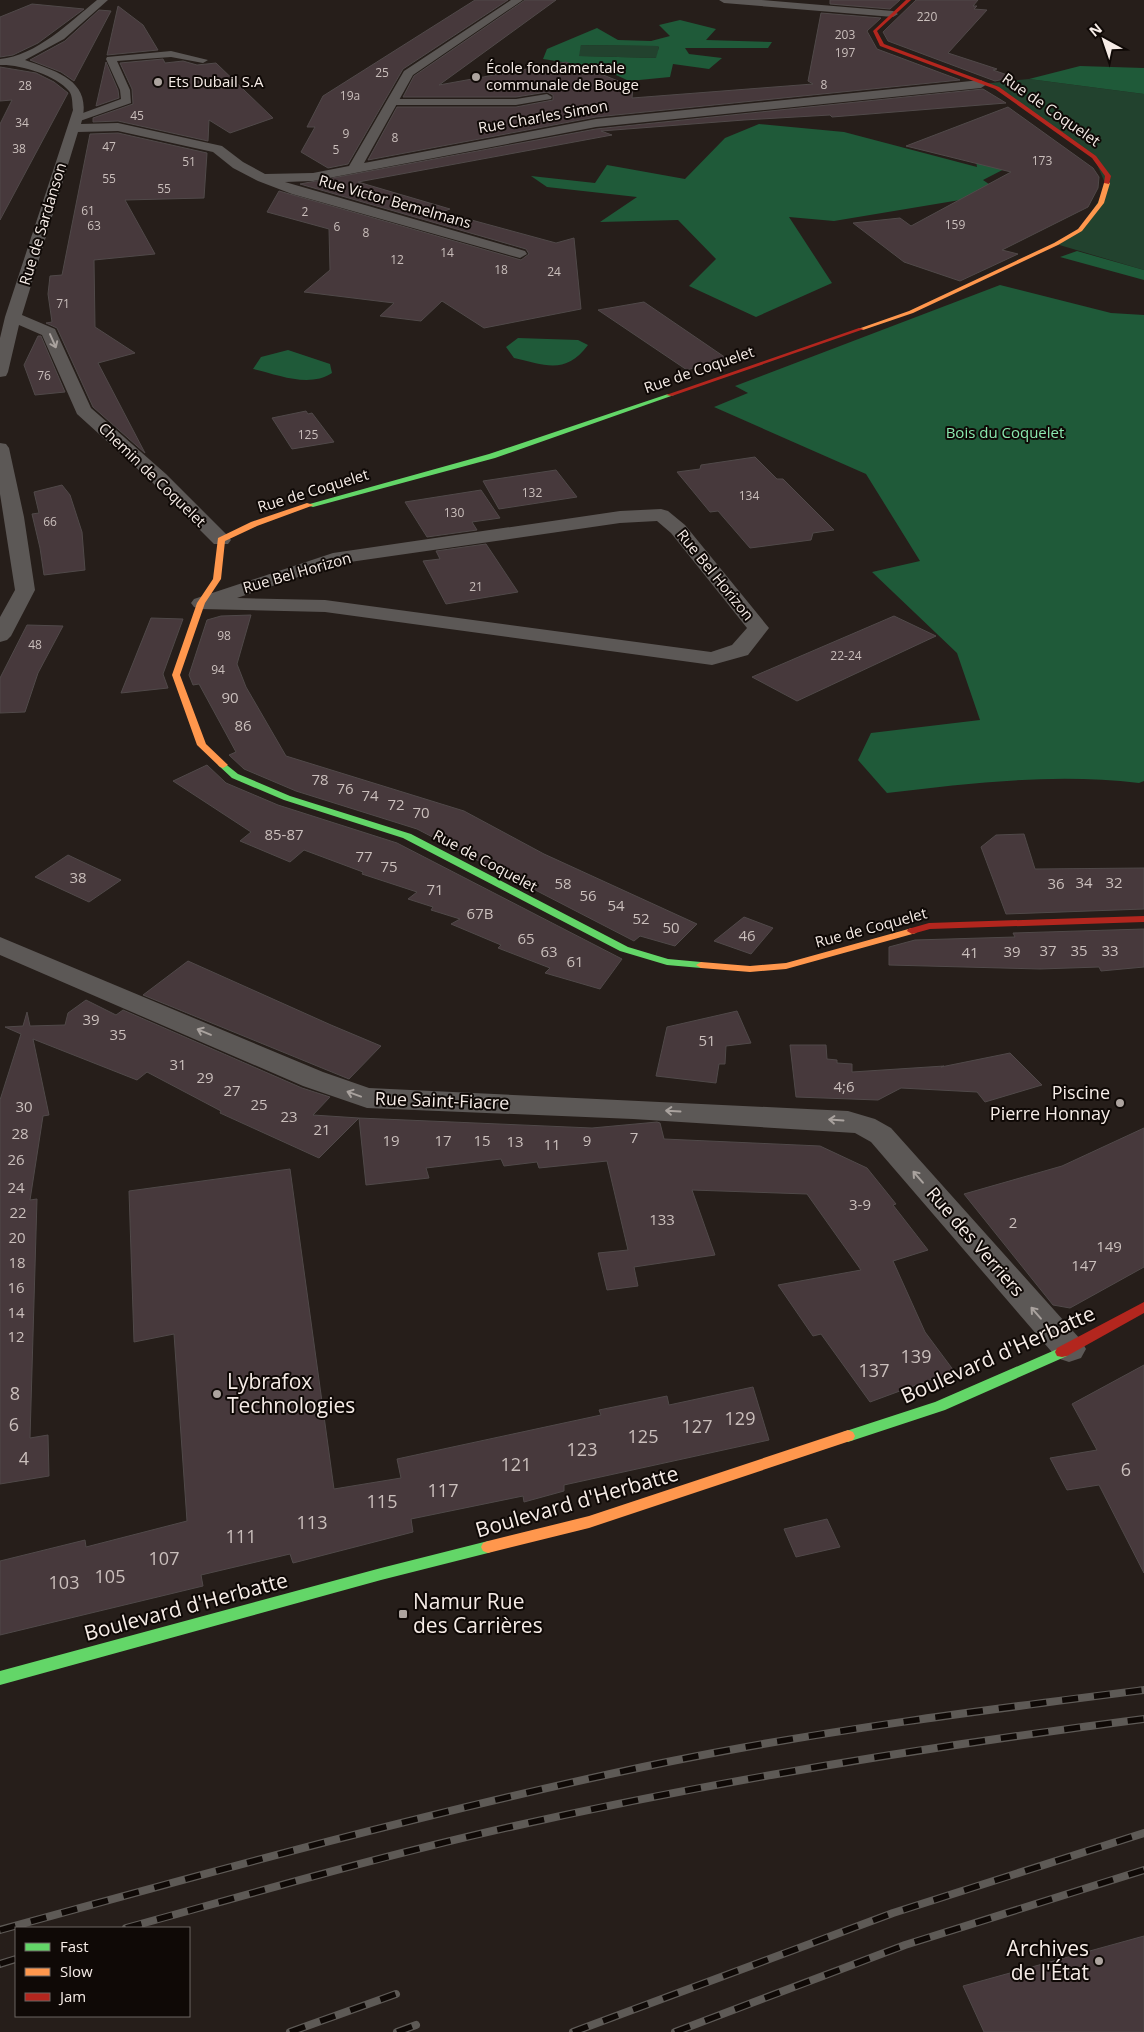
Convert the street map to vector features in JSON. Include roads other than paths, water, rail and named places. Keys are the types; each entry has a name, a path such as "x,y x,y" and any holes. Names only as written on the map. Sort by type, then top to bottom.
{"street":[{"path":"16,60 60,37 103,0"},
{"path":"354,169 408,73 518,0"},
{"path":"724,0 893,14"},
{"name":"Rue de Coquelet","path":"909,0 875,31 882,45 981,84 997,88 1094,157 1108,176 1107,188 1101,203 1080,230 1056,244 911,312 582,427 492,456 305,506 254,524 221,540 217,579 201,603 176,675 202,745 235,776 287,798 407,836 624,949 666,962 750,969 786,966 929,926 1144,919"},
{"name":"Rue de Sardanson","path":"0,62 16,60 47,72 73,88 78,97 79,110 14,317 0,372"},
{"name":"Rue Charles Simon","path":"263,178 313,177 632,118 981,84"},
{"name":"Rue Victor Bemelmans","path":"74,123 118,126 217,149 238,165 263,178 351,208 520,254"},
{"name":"Chemin de Coquelet","path":"14,317 49,332 84,410 159,478 221,540"},
{"path":"0,448 14,517 25,590 0,636"},
{"name":"Rue Bel Horizon","path":"661,515 678,529 758,628 740,650 712,658 325,606 201,603 333,559 610,519 661,515"},
{"name":"Rue Saint-Fiacre","path":"0,945 313,1078 367,1098 633,1109 848,1121 865,1126 881,1135"},
{"name":"Rue des Verriers","path":"881,1135 1069,1349"},
{"name":"Boulevard d'Herbatte","path":"0,1678 381,1574 589,1522 940,1406 1069,1349 1144,1307"}],"lane":[{"path":"74,123 127,101 125,90 111,59 171,54 203,60"},
{"path":"392,102 516,102 547,97"}],"railway":[{"path":"0,1930 249,1862 416,1819 667,1762 845,1730 1144,1690"},
{"path":"130,1927 414,1850 589,1810 747,1779 905,1753 1144,1719"},
{"path":"573,2032 893,1913 1144,1833"},
{"path":"675,2032 905,1945 1144,1870"},
{"path":"0,1964 15,1959"},
{"path":"290,2032 396,1994"},
{"path":"397,2032 416,2025"}],"place":[{"name":"École fondamentale communale de Bouge","path":"476,77"},
{"name":"Ets Dubail S.A","path":"158,82"},
{"name":"Piscine Pierre Honnay","path":"1120,1103"},
{"name":"Lybrafox Technologies","path":"217,1394"},
{"name":"Namur Rue des Carrières","path":"403,1614"},
{"name":"Archives de l'État","path":"1099,1961"}],"park label":[{"name":"Bois du Coquelet","path":"1005,433"}]}
